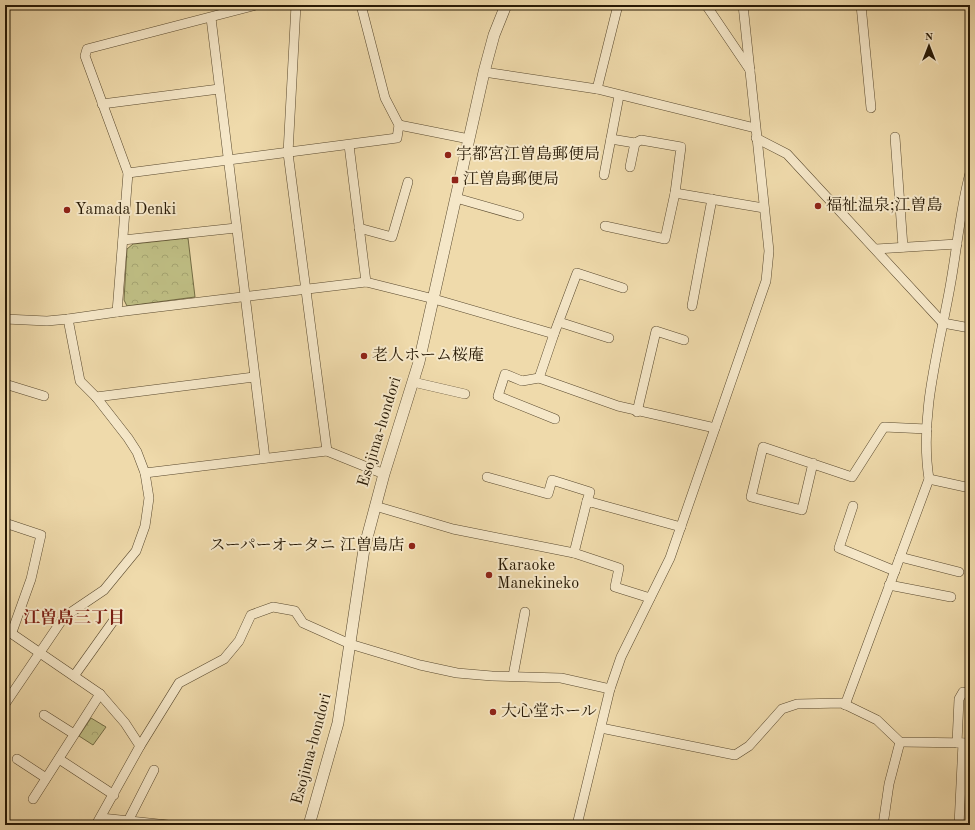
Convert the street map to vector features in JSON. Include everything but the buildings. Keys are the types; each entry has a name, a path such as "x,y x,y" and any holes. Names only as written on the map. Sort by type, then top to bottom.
{"street":[{"path":"117,312 128,173 85,56 87,49 211,18 256,5"},
{"path":"296,5 288,153 327,451"},
{"path":"128,173 397,138 398,125 385,98 361,5"},
{"name":"Esojima-hondori","path":"309,825 338,723 361,561 375,506 412,382 434,299 484,72 494,35 506,5"},
{"path":"597,90 618,5"},
{"path":"706,5 751,72"},
{"path":"577,825 610,689 621,657 670,558 766,281 769,251 743,5"},
{"path":"861,5 871,108"},
{"path":"211,18 244,297 265,458"},
{"path":"484,72 597,90 755,128"},
{"path":"102,104 219,89"},
{"path":"604,175 619,96"},
{"path":"398,125 469,139"},
{"path":"895,137 903,247"},
{"path":"756,138 787,154 943,322 970,328"},
{"path":"605,226 665,239 675,193 681,148 641,140 635,143 611,139"},
{"path":"630,167 635,143"},
{"path":"349,145 366,282"},
{"path":"845,705 929,479 926,457 929,397 965,193 970,173"},
{"path":"359,228 392,237 408,182"},
{"path":"675,193 764,208"},
{"path":"456,198 519,216"},
{"path":"692,306 712,199"},
{"path":"122,240 236,228"},
{"path":"876,249 957,244"},
{"path":"539,378 577,272 623,288"},
{"path":"5,319 47,321 68,319 305,288 366,282 434,299 554,334"},
{"path":"5,704 64,617 104,590 136,551 145,526 149,498 145,473 137,452 128,438 96,397 80,381 68,319"},
{"path":"559,322 609,338"},
{"path":"636,412 656,331 684,340"},
{"path":"555,418 498,396 506,374 522,381 539,378 636,412 715,428"},
{"path":"96,397 254,377"},
{"path":"412,382 466,394"},
{"path":"5,384 44,396"},
{"path":"812,463 802,510 752,497 763,447 812,463 852,477 884,427 927,429"},
{"path":"145,473 327,451 384,474"},
{"path":"487,477 548,494 552,480 590,492 574,553"},
{"path":"929,479 970,488"},
{"path":"587,501 681,527"},
{"path":"375,506 453,530 574,553 619,568 615,588 650,598"},
{"path":"853,506 839,548 895,571"},
{"path":"5,523 40,535 31,579 8,630 40,654 100,694 125,723 140,746"},
{"path":"900,556 959,572"},
{"path":"890,585 951,596"},
{"path":"98,822 114,796 140,746 179,683 224,659 239,641 251,615 273,607 295,611 303,623 350,644 420,665 457,673 561,678 610,689"},
{"path":"513,676 525,612"},
{"path":"74,676 114,620"},
{"path":"959,825 963,743 959,699 963,692 970,694"},
{"path":"33,799 100,694"},
{"path":"601,728 735,755 749,746 782,709 797,704 842,703 877,720 900,742 963,743"},
{"path":"44,715 74,734"},
{"path":"883,825 890,784 900,742"},
{"path":"17,759 46,778"},
{"path":"59,759 114,796"},
{"path":"128,821 154,770"},
{"path":"98,822 128,821 168,825"}],"green space":[{"path":"188,238 195,297 127,306 124,300 127,249 133,244"},
{"path":"91,718 106,727 93,745 79,736"}],"place":[{"name":"宇都宮江曽島郵便局","path":"448,155"},
{"name":"江曽島郵便局","path":"455,180"},
{"name":"福祉温泉;江曽島","path":"818,206"},
{"name":"Yamada Denki","path":"67,210"},
{"name":"老人ホーム桜庵","path":"364,356"},
{"name":"スーパーオータニ 江曽島店","path":"412,546"},
{"name":"Karaoke Manekineko","path":"489,575"},
{"name":"大心堂ホール","path":"493,712"}],"district":[{"name":"江曽島三丁目","path":"74,618"}]}
